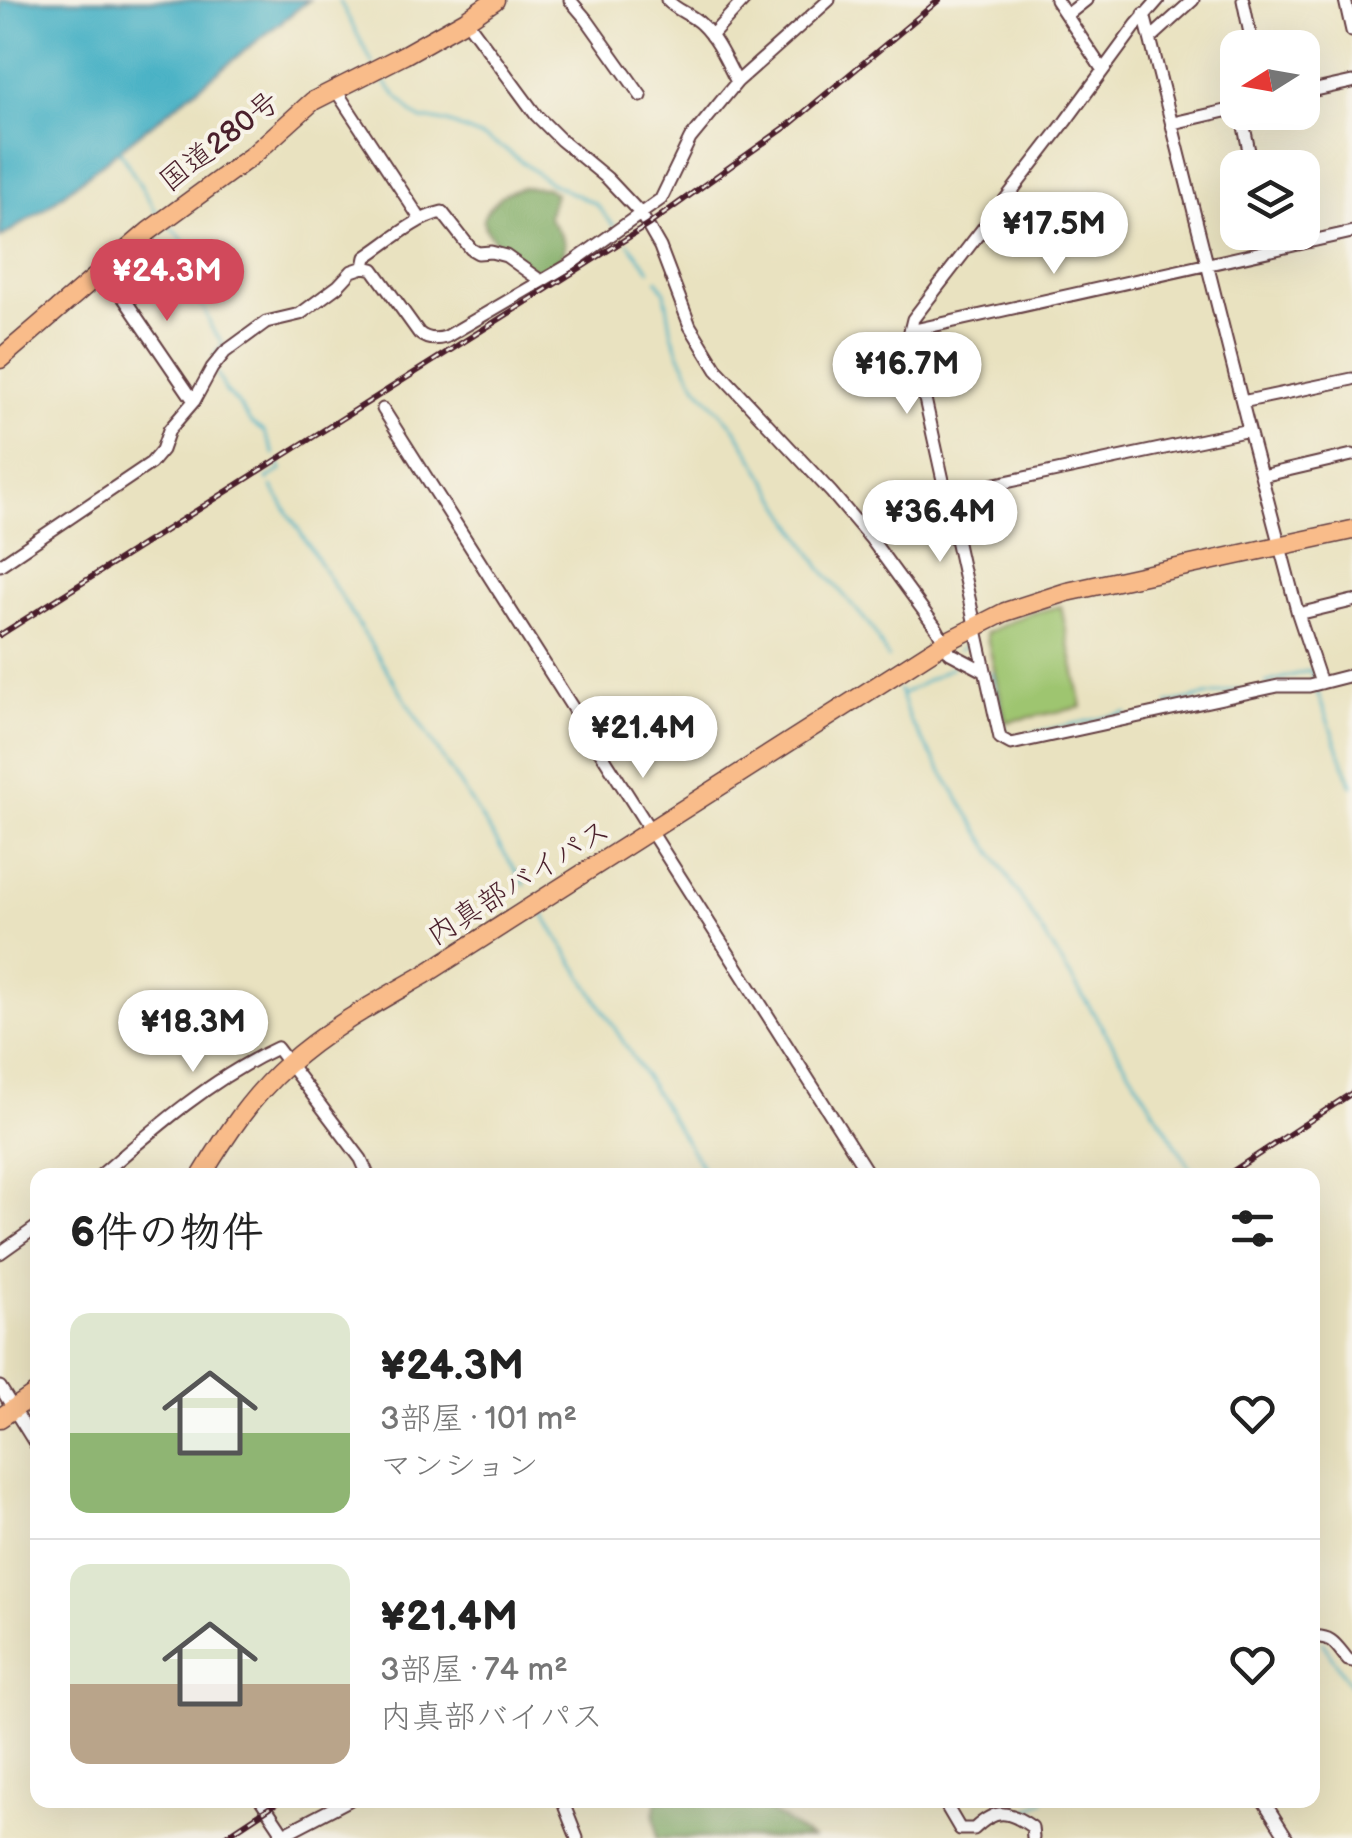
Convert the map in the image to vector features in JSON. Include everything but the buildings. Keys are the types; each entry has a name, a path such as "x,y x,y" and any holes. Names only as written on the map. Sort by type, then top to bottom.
{"highway":[{"name":"国道280号","path":"0,359 149,230 253,154 313,101 466,20 494,0"},
{"name":"内真部バイパス","path":"207,1168 239,1118 289,1063 360,1012 974,626 1068,592 1352,530"},
{"path":"7,1414 30,1398"}],"street":[{"path":"570,0 641,96"},
{"path":"668,0 676,9 698,20 737,82"},
{"path":"711,36 744,0"},
{"path":"0,565 150,463 225,352 266,322 300,314 338,286 352,270 370,267 418,333 438,340 569,264 661,199 690,139 737,82 829,0"},
{"path":"1056,0 1102,69"},
{"path":"1066,15 1086,0"},
{"path":"1158,0 913,319 910,331 1000,738 1011,744 1278,686 1298,687 1352,676"},
{"path":"1151,38 1193,0"},
{"path":"1243,0 1249,30"},
{"path":"1345,0 1352,30"},
{"path":"1144,14 1249,430 1298,614 1321,683"},
{"path":"466,20 536,114 608,178 640,214 660,247 690,326 730,384 870,539 926,612 950,653 984,671"},
{"path":"1320,90 1352,82"},
{"path":"335,88 421,220"},
{"path":"1172,123 1220,114"},
{"path":"364,267 366,257 421,220 442,212 471,249 506,256 541,281"},
{"path":"910,331 1352,232"},
{"path":"107,268 194,401"},
{"path":"1242,402 1352,379"},
{"path":"383,409 864,1168"},
{"path":"946,495 1249,430"},
{"path":"1262,476 1352,455"},
{"path":"1298,614 1352,601"},
{"path":"109,1168 185,1106 251,1060 277,1048 365,1168"},
{"path":"0,1253 30,1232"},
{"path":"0,1388 7,1414 30,1439"},
{"path":"1320,1637 1329,1638 1352,1661"},
{"path":"266,1808 281,1830 280,1837"},
{"path":"280,1837 334,1808"},
{"path":"565,1808 577,1838"},
{"path":"948,1808 960,1829 974,1828 988,1815 1005,1812 1032,1827 1032,1838"},
{"path":"1268,1808 1287,1838"}],"green space":[{"path":"522,187 547,188 555,194 548,217 565,248 559,259 541,273 505,250 485,225 488,209 506,193"},
{"path":"1061,606 1082,707 1006,722 986,633 1025,615"},
{"path":"655,1808 768,1808 811,1838 657,1838"}],"water":[{"path":"0,0 309,0 43,210 0,238"}],"waterway":[{"path":"339,0 373,64"},
{"path":"379,76 414,115 485,138 550,183 596,204 614,226"},
{"path":"119,150 157,213"},
{"path":"168,226 187,247 192,263 191,291 222,342 214,356"},
{"path":"628,243 650,270"},
{"path":"657,280 665,292 672,334 697,386 734,427 820,567 872,628 888,658"},
{"path":"217,373 226,392 250,422 264,432 274,454"},
{"path":"268,480 282,470 278,463"},
{"path":"272,487 525,885"},
{"path":"959,650 973,641"},
{"path":"901,695 952,667"},
{"path":"1266,683 1311,670 1314,680"},
{"path":"991,672 1002,718"},
{"path":"1168,704 1239,689"},
{"path":"1316,689 1352,786"},
{"path":"899,690 910,721 1191,1168"},
{"path":"1004,725 1008,736 1014,737 1126,713"},
{"path":"543,914 703,1168"},
{"path":"1322,1642 1352,1687"},
{"path":"1023,1814 1032,1808"}],"railway":[{"path":"0,635 648,225 790,124 939,0"},
{"path":"1238,1168 1352,1093"},
{"path":"223,1838 269,1808"}]}
